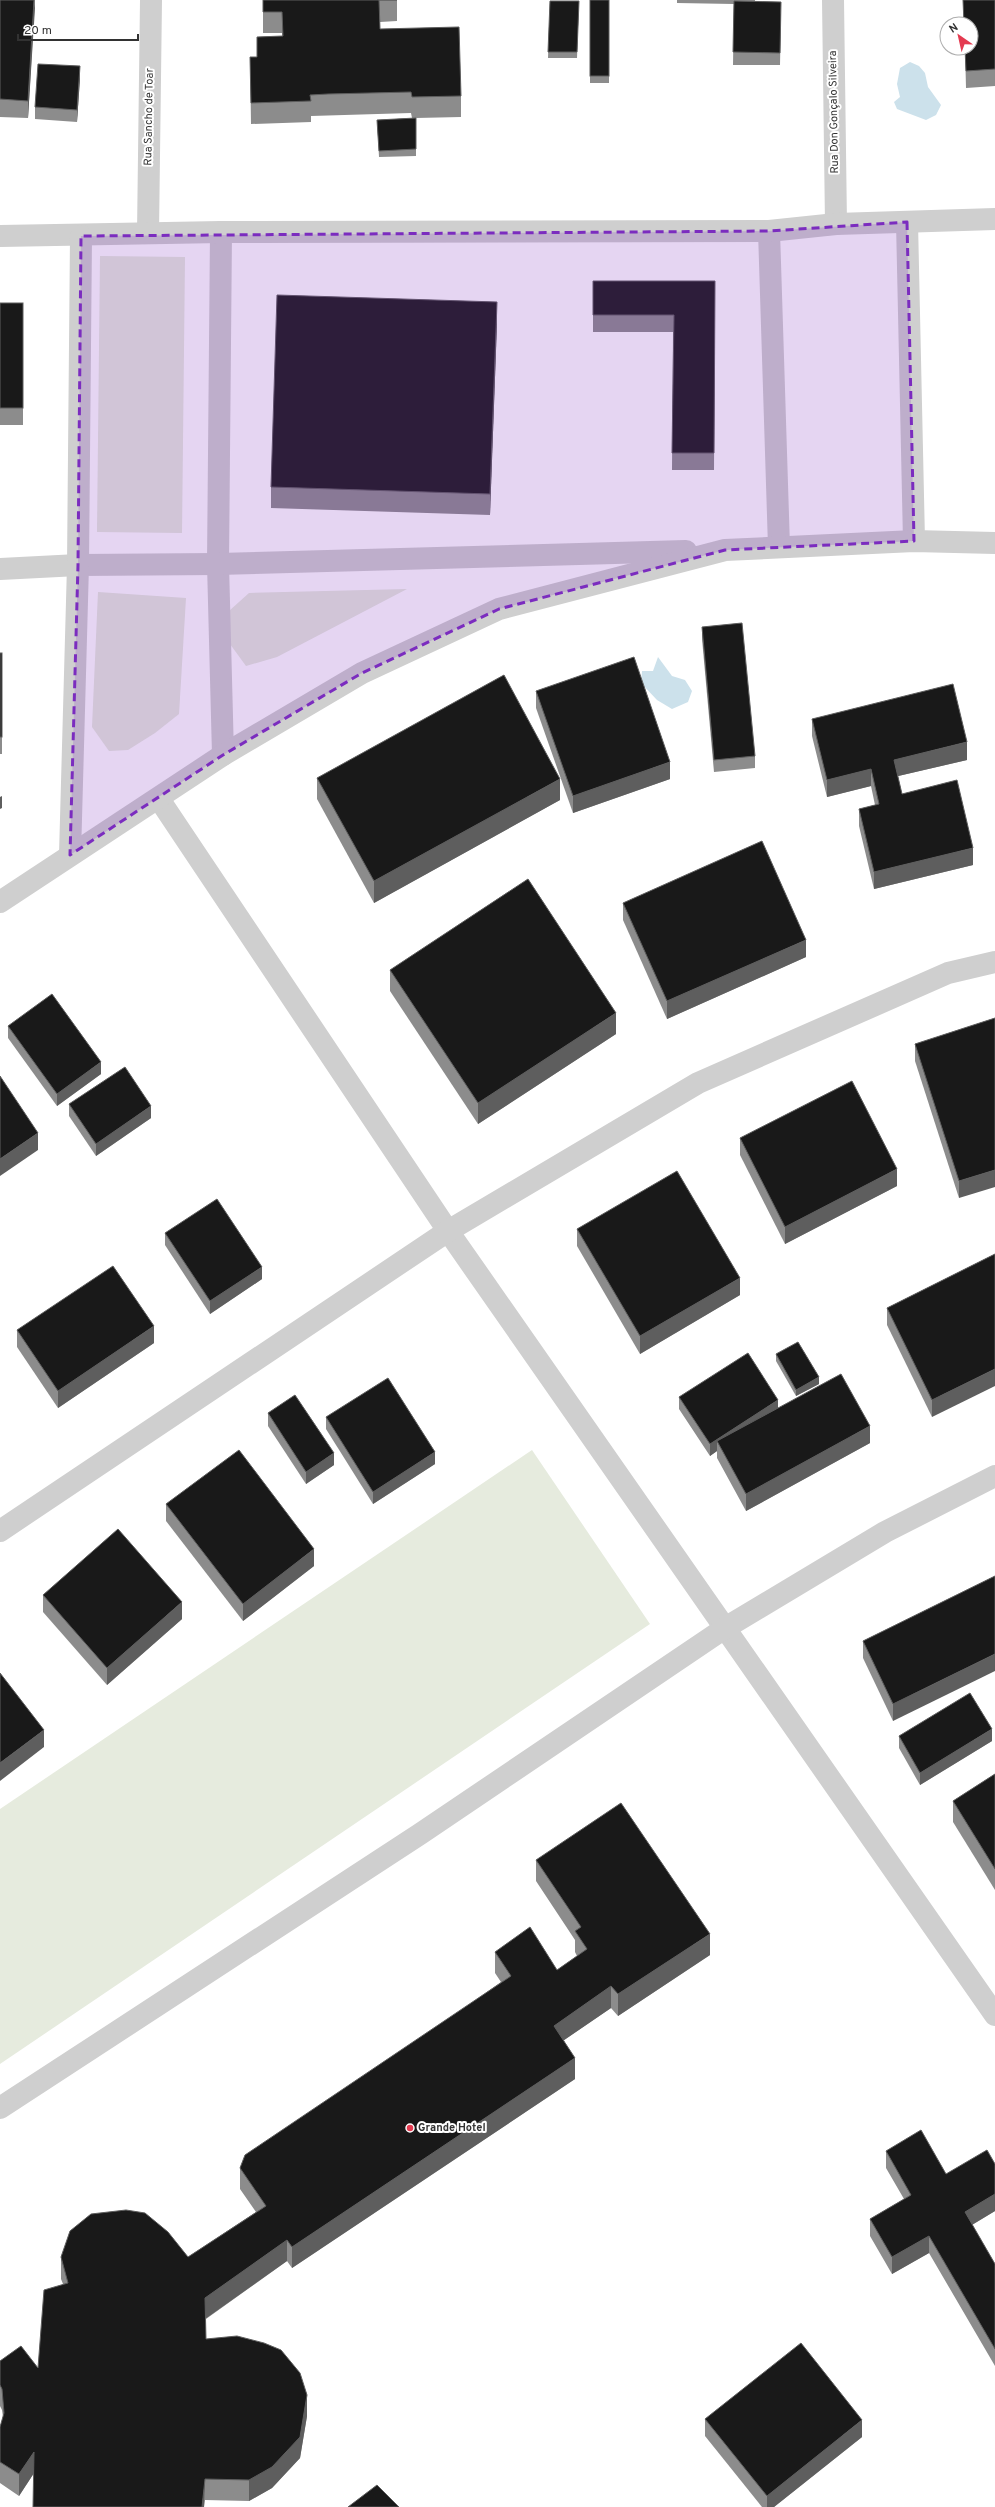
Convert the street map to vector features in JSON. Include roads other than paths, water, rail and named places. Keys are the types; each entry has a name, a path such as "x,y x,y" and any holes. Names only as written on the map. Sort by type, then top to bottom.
{"street":[{"name":"Rua Sancho de Toar","path":"148,233 151,0"},
{"name":"Rua Don Gonçalo Silveira","path":"833,0 836,224"},
{"path":"0,236 81,236 221,232 769,230 836,224 995,219"},
{"path":"907,222 914,541"},
{"path":"769,230 779,547"},
{"path":"221,232 218,564 223,755"},
{"path":"70,855 78,565 81,236"},
{"path":"0,569 78,565 218,564 725,550 914,541 995,543"},
{"path":"0,902 70,855 159,799 223,755 362,672 499,609 725,550"},
{"path":"159,799 448,1231 995,2015"},
{"path":"0,1532 448,1231 698,1083 948,973 995,962"},
{"path":"0,2108 420,1834 725,1628 885,1532 995,1476"}],"water":[{"path":"910,62 919,66 925,73 928,87 941,105 936,115 926,120 897,109 894,102 900,97 897,84 900,68"},
{"path":"658,657 672,676 685,680 692,691 688,702 672,709 657,700 641,683 642,671 653,671"}],"place":[{"name":"Grande Hotel","path":"410,2128"}]}
